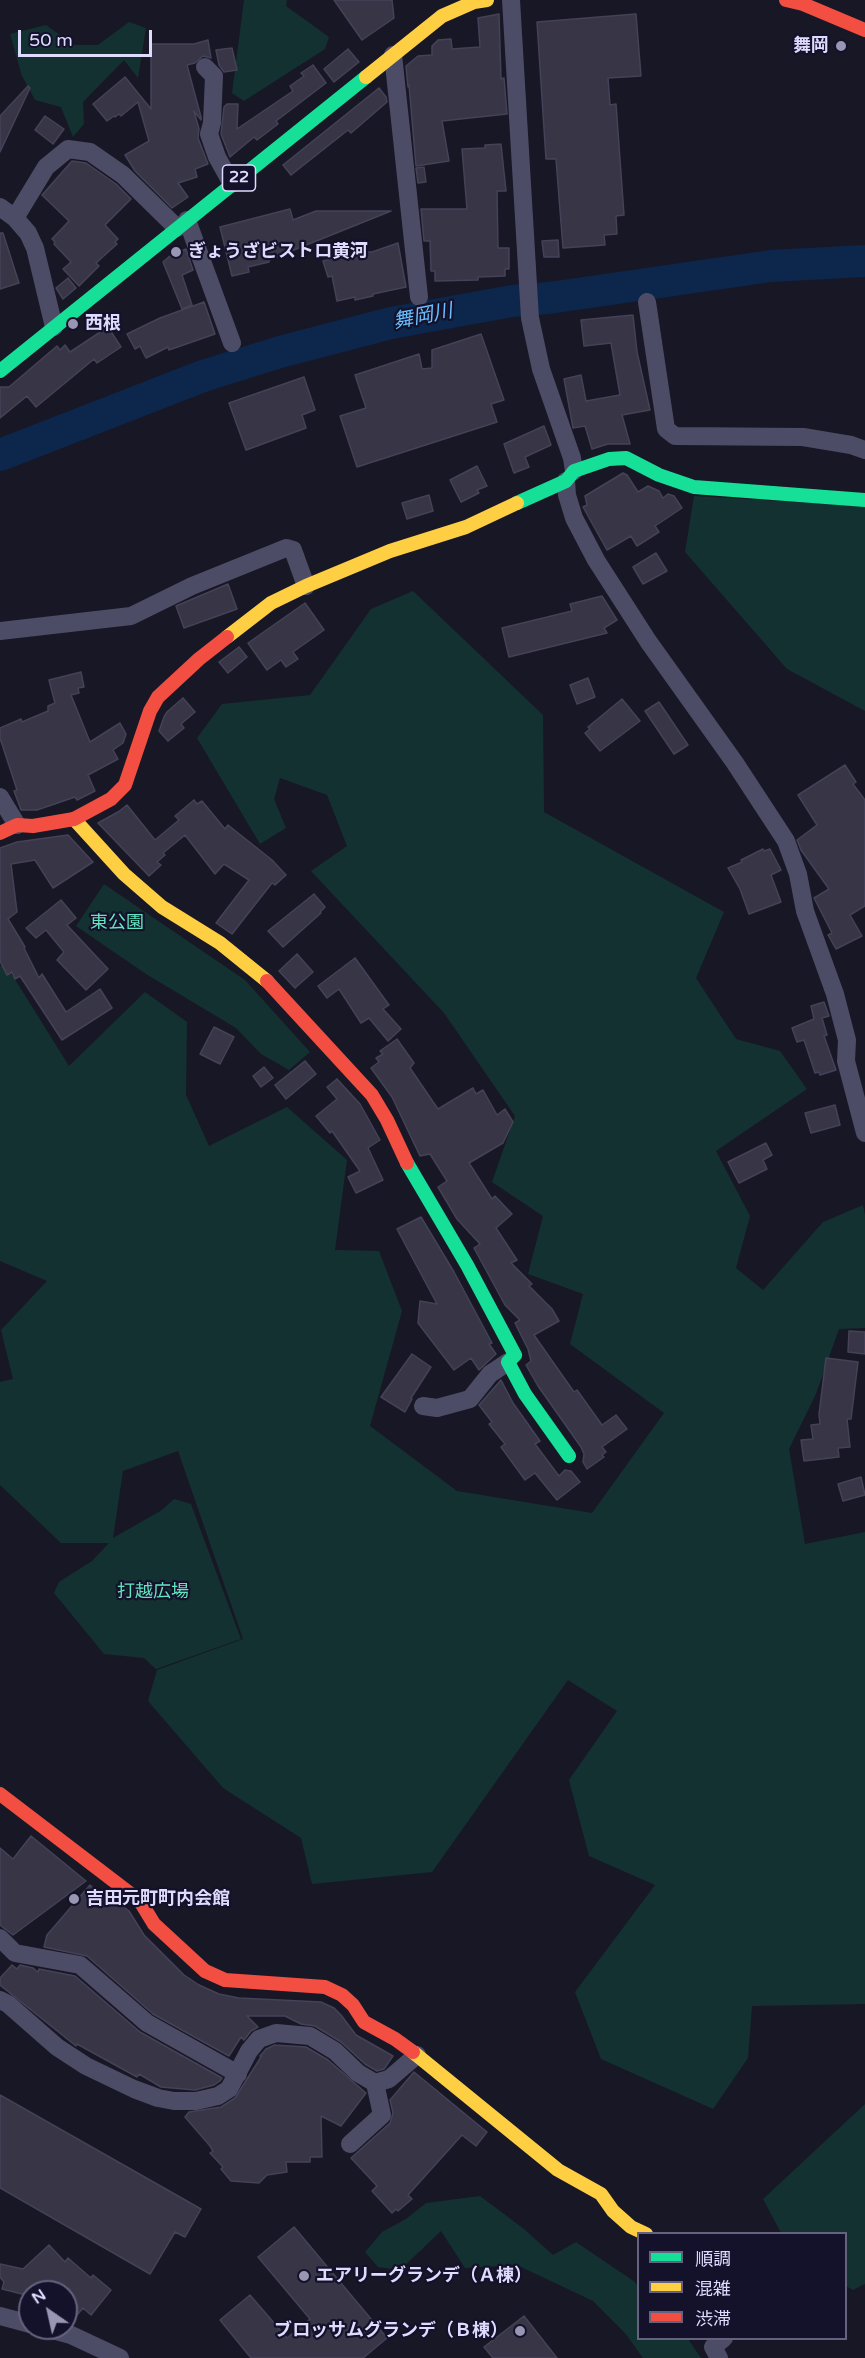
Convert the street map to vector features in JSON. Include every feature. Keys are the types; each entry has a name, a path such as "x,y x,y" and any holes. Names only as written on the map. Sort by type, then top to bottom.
{"street":[{"path":"511,0 529,311 541,369 572,458 567,495 574,518 596,560 648,641 735,763 786,841 798,874 805,911 836,994 847,1040 846,1061 861,1100 865,1132"},
{"path":"786,0 803,4 865,30"},
{"name":"22","path":"0,371 442,16 478,1"},
{"path":"393,55 419,297"},
{"path":"205,67 214,76 210,134 217,157 232,184"},
{"path":"54,327 35,248 28,233 7,213 46,167 68,149 90,152 123,175 182,224 232,343"},
{"path":"647,302 666,429 675,436 803,437 851,445 865,450"},
{"path":"0,833 17,825 33,826 74,819 111,799 125,785 150,711 158,697 199,659 271,603 390,551 466,527 609,459 626,458 659,475 694,487 865,500"},
{"path":"0,631 131,616 192,586 286,549 293,550 306,586"},
{"path":"0,797 17,825"},
{"path":"74,819 124,873 162,907 220,943 261,975 372,1095 387,1120 410,1170 467,1264 515,1355 490,1374 470,1399 437,1408 423,1406"},
{"path":"508,1362 525,1394 569,1455"},
{"path":"0,1794 140,1901 154,1924 205,1971 225,1980 242,1983 325,1987 342,1995 353,2005 364,2022 395,2039 417,2055 558,2170 601,2194 613,2211 631,2227 642,2232"},
{"path":"0,1938 15,1953 80,1965 147,2023 238,2074"},
{"path":"0,2000 8,2004 57,2047 86,2066 113,2080 158,2098 196,2101 218,2096 229,2089 249,2051 259,2039 276,2033 310,2036 335,2051 357,2073 375,2083 389,2079 417,2055"},
{"path":"350,2144 382,2115 375,2083"},
{"path":"0,2316 18,2321"},
{"path":"78,2338 120,2358"},
{"path":"719,2358 713,2347 722,2340"}],"green space":[{"path":"244,0 287,0 286,6 329,37 325,49 244,101 232,93"},
{"path":"129,22 146,28 138,78 124,60 83,102 84,124 73,137 61,107 35,100 22,76 10,34 46,25 74,45 98,45"},
{"path":"694,496 865,506 865,711 787,669 685,552"},
{"name":"打越広場","path":"413,591 543,715 544,812 724,912 696,978 736,1039 780,1051 807,1089 716,1151 750,1216 736,1268 763,1290 823,1222 863,1205 865,1215 865,1328 839,1329 816,1394 789,1449 805,1544 865,1532 865,2004 752,2006 748,2058 713,2109 601,2059 575,1992 655,1885 589,1856 569,1780 617,1711 568,1680 432,1872 312,1884 301,1838 223,1788 148,1701 157,1670 243,1639 178,1451 123,1471 113,1538 162,1510 174,1499 191,1504 241,1639 156,1669 144,1658 104,1654 54,1593 59,1582 92,1561 109,1543 61,1543 0,1485 0,1382 13,1379 1,1330 47,1281 0,1261 0,966 6,965 69,1066 145,992 187,1022 186,1095 209,1146 287,1107 347,1160 335,1250 379,1251 402,1311 370,1426 457,1491 592,1513 664,1413 570,1344 583,1294 528,1274 543,1216 492,1182 515,1116 444,1013 311,871 347,846 327,795 280,778 274,799 286,828 260,844 197,738 222,704 310,695 371,609"},
{"name":"東公園","path":"104,884 245,980 310,1052 289,1070 261,1054 236,1028 146,974 76,926"},
{"path":"865,2104 865,2284 853,2290 847,2287 847,2232 780,2232 763,2199"},
{"path":"480,2196 524,2229 553,2255 576,2242 637,2285 637,2340 689,2340 701,2358 643,2358 625,2333 593,2301 517,2265 465,2268 441,2231 400,2270 378,2267 365,2252 382,2232 406,2219 426,2203"}],"building":[{"path":"334,0 392,0 394,18 362,40"},
{"path":"499,14 501,79 504,78 507,114 442,121 449,161 416,166 406,66 418,56 432,55 432,46 438,40 451,39 452,49 480,47 478,18"},
{"path":"636,14 641,76 608,78 610,105 616,104 624,215 616,216 617,234 604,235 605,245 563,248 556,159 546,159 537,22"},
{"path":"208,40 211,58 203,56 195,63 187,65 201,117 201,120 194,111 199,129 198,138 208,164 195,169 197,177 178,183 188,197 172,208 135,171 125,155 149,141 138,102 121,116 119,114 107,121 93,104 125,77 151,109 151,44 194,44"},
{"path":"232,48 237,70 224,72 219,65 216,50"},
{"path":"348,49 359,62 334,82 324,69"},
{"path":"313,65 326,83 276,121 278,124 257,140 254,137 230,157 221,134 224,107 227,104 238,104 237,129 293,91 290,86 304,76 301,73"},
{"path":"28,86 30,88 0,152 0,116"},
{"path":"379,88 387,102 351,133 348,130 291,175 283,165"},
{"path":"45,116 64,129 53,144 35,130"},
{"path":"501,144 506,191 497,191 498,248 509,248 509,269 505,269 505,276 478,277 478,280 435,281 435,271 431,271 430,241 424,241 421,209 467,209 462,149 485,148 485,145"},
{"path":"72,161 86,163 116,184 131,199 105,225 118,239 115,242 117,244 96,263 99,266 79,286 63,269 71,262 52,239 69,221 42,195"},
{"path":"424,167 426,182 418,183 416,168"},
{"path":"290,209 293,220 316,211 391,211 269,260 269,262 248,267 249,272 232,276 220,227"},
{"path":"0,233 3,233 19,283 0,289"},
{"path":"558,240 559,257 544,257 542,241"},
{"path":"398,243 406,287 355,300 355,297 337,301 332,276 328,277 323,261 357,252 372,252"},
{"path":"186,249 193,270 182,275 192,305 182,309 163,262 171,255"},
{"path":"68,278 76,288 63,299 56,288"},
{"path":"204,302 215,334 169,350 168,347 146,358 140,346 135,349 127,334 160,318"},
{"path":"633,315 637,352 650,410 622,415 630,444 608,444 592,449 585,426 573,428 564,379 581,375 586,401 620,395 611,343 584,346 581,320"},
{"path":"108,327 121,347 97,363 94,359 36,407 27,396 0,418 0,387 9,387 57,346 60,350 65,345 70,352"},
{"path":"481,334 504,400 491,404 497,422 357,467 340,416 366,408 355,375 419,354 422,369 432,368 432,350"},
{"path":"304,377 315,410 302,415 306,428 246,450 229,403"},
{"path":"544,426 551,445 525,457 529,467 514,473 504,444"},
{"path":"477,466 487,486 477,490 479,493 461,502 450,480"},
{"path":"623,473 627,475 638,492 648,486 659,491 663,498 668,494 674,496 682,508 655,526 659,532 637,546 631,536 607,550 583,507 587,505 585,496"},
{"path":"429,495 433,511 407,519 402,503"},
{"path":"656,553 667,571 643,584 633,567"},
{"path":"228,584 237,609 184,628 176,606"},
{"path":"602,596 617,620 604,628 607,633 509,657 502,628 572,611 570,604"},
{"path":"305,603 324,630 293,652 298,659 286,667 281,660 267,670 248,643"},
{"path":"239,647 247,657 228,673 219,662"},
{"path":"81,672 84,687 78,688 79,693 71,695 90,742 120,723 126,734 123,743 113,750 118,759 88,775 95,791 77,800 75,797 37,810 21,810 0,738 0,728 48,711 48,706 55,703 49,680"},
{"path":"588,678 595,697 577,704 570,685"},
{"path":"183,698 195,712 181,724 184,728 168,741 159,731 167,712"},
{"path":"622,699 640,721 600,751 585,733 590,729 588,727"},
{"path":"659,702 688,745 674,754 645,711"},
{"path":"845,765 856,782 853,784 865,800 865,906 850,915 862,936 836,949 828,935 832,933 814,898 829,889 801,850 797,840 817,825 798,795"},
{"path":"194,800 197,804 202,801 225,829 228,825 272,860 286,875 275,885 272,883 232,934 216,923 249,880 224,864 215,874 185,835 163,853 165,855 157,862 161,865 149,876 98,823 127,805 155,840 179,820 175,816"},
{"path":"68,835 93,862 53,888 35,860 11,864 17,912 8,919 25,947 39,978 42,974 66,1012 100,989 112,1008 62,1040 20,976 15,979 12,972 7,975 0,961 0,848 17,842"},
{"path":"763,849 764,851 770,849 781,870 771,875 781,902 749,914 740,889 728,868"},
{"path":"314,894 325,907 283,947 268,931"},
{"path":"61,900 76,918 67,925 108,969 86,990 57,960 64,952 46,930 36,938 26,928"},
{"path":"297,954 313,972 295,988 279,971"},
{"path":"355,958 389,1005 383,1009 401,1029 388,1041 369,1018 361,1023 339,989 327,998 318,986"},
{"path":"824,1002 829,1016 822,1018 827,1035 824,1036 836,1070 820,1075 819,1072 815,1073 804,1040 797,1042 792,1028 814,1019 811,1006"},
{"path":"214,1027 234,1037 220,1064 200,1054"},
{"path":"397,1039 414,1063 410,1068 438,1109 473,1088 476,1094 483,1090 497,1115 505,1109 513,1122 503,1143 469,1163 492,1199 495,1196 512,1214 496,1228 517,1260 511,1263 532,1284 529,1286 552,1309 559,1321 534,1335 574,1392 577,1390 602,1425 616,1415 627,1429 602,1447 606,1452 602,1455 604,1457 587,1469 583,1462 584,1454 581,1447 526,1365 531,1361 528,1349 515,1323 520,1320 505,1305 474,1248 480,1244 457,1219 438,1187 447,1181 430,1154 420,1156 392,1097 371,1068 379,1062 376,1058 383,1054 380,1051"},
{"path":"305,1061 316,1074 286,1099 275,1085"},
{"path":"264,1067 273,1078 261,1087 253,1076"},
{"path":"337,1079 360,1104 380,1140 368,1148 383,1180 356,1193 348,1177 360,1171 332,1131 330,1133 316,1116 337,1099 327,1087"},
{"path":"835,1105 840,1125 811,1133 805,1113"},
{"path":"766,1143 772,1155 763,1160 767,1169 739,1183 728,1162"},
{"path":"421,1217 492,1343 489,1344 496,1354 479,1370 471,1358 454,1370 418,1323 420,1301 437,1304 397,1229"},
{"path":"849,1331 865,1332 865,1354 848,1352"},
{"path":"412,1354 431,1367 411,1398 405,1412 381,1397"},
{"path":"826,1358 858,1362 851,1419 847,1419 850,1447 838,1448 839,1457 804,1461 801,1440 813,1439 811,1425 820,1424 819,1414"},
{"path":"501,1380 513,1403 540,1441 535,1444 559,1476 565,1470 571,1471 580,1482 557,1500 535,1473 525,1480 501,1447 505,1444 489,1424 492,1422 479,1405"},
{"path":"861,1477 865,1495 843,1501 838,1484"},
{"path":"31,1836 86,1881 13,1935 0,1925 0,1848 13,1859"},
{"path":"90,1885 99,1894 102,1891 129,1911 144,1935 184,1975 199,1985 219,1994 239,1998 321,2002 334,2008 356,2035 393,2056 384,2069 377,2071 365,2064 341,2042 315,2026 301,2024 285,2016 247,2016 258,2027 251,2031 244,2040 241,2037 229,2056 153,2014 87,1956 44,1947 47,1935"},
{"path":"12,1965 17,1969 20,1965 33,1968 38,1972 39,1969 75,1976 140,2032 222,2078 214,2085 195,2090 161,2087 139,2074 137,2077 77,2044 76,2046 0,1985 0,1978"},
{"path":"275,2045 306,2047 328,2060 366,2093 341,2126 321,2116 322,2157 310,2157 310,2162 286,2162 287,2172 267,2175 259,2183 231,2181 221,2169 223,2167 210,2153 213,2151 210,2146 185,2117 189,2112 221,2107 235,2098 260,2056 266,2049"},
{"path":"414,2072 487,2132 476,2146 462,2135 408,2195 412,2199 398,2211 396,2209 392,2213 372,2191 377,2186 351,2158 390,2123 393,2113 390,2100"},
{"path":"0,2095 201,2209 185,2237 175,2232 150,2274 0,2188"},
{"name":"エアリーグランデ（Ａ棟）","path":"294,2227 387,2338 363,2358 251,2358 220,2320 250,2295 287,2338 310,2319 258,2257"},
{"path":"49,2245 65,2262 68,2258 91,2278 93,2275 111,2290 91,2315 83,2308 78,2314 78,2280 18,2280 18,2293 2,2289 4,2282 0,2277 0,2264 23,2269"},
{"name":"ブロッサムグランデ（Ｂ棟）","path":"524,2316 557,2358 493,2358 484,2347"}],"waterway":[{"name":"舞岡川","path":"0,455 203,376 280,352 391,323 512,301 549,298 771,266 865,261"}],"traffic: fast":[{"path":"0,371 366,77"},
{"path":"517,503 566,481 574,471 609,459 626,458 659,475 694,487 865,500"},
{"path":"407,1163 467,1265 515,1355 508,1362 525,1394 569,1456"}],"traffic: slow":[{"path":"366,77 442,16 474,2 487,0"},
{"path":"227,637 271,603 306,586 390,551 466,527 517,503"},
{"path":"74,819 124,874 162,907 220,943 267,981"},
{"path":"413,2052 558,2170 601,2194 613,2211 631,2227 642,2232"}],"traffic: jam":[{"path":"786,0 803,4 865,30"},
{"path":"0,833 17,825 33,826 74,819 111,799 125,785 150,711 158,697 227,637"},
{"path":"267,981 372,1095 387,1120 407,1163"},
{"path":"0,1794 140,1901 154,1924 205,1971 225,1980 325,1987 342,1995 353,2005 364,2022 413,2052"}],"place":[{"name":"舞岡","path":"841,46"},
{"name":"ぎょうざビストロ黄河","path":"176,252"},
{"name":"西根","path":"73,324"},
{"name":"吉田元町町内会館","path":"74,1899"},
{"name":"エアリーグランデ（Ａ棟）","path":"304,2276"},
{"name":"ブロッサムグランデ（Ｂ棟）","path":"520,2331"}]}
